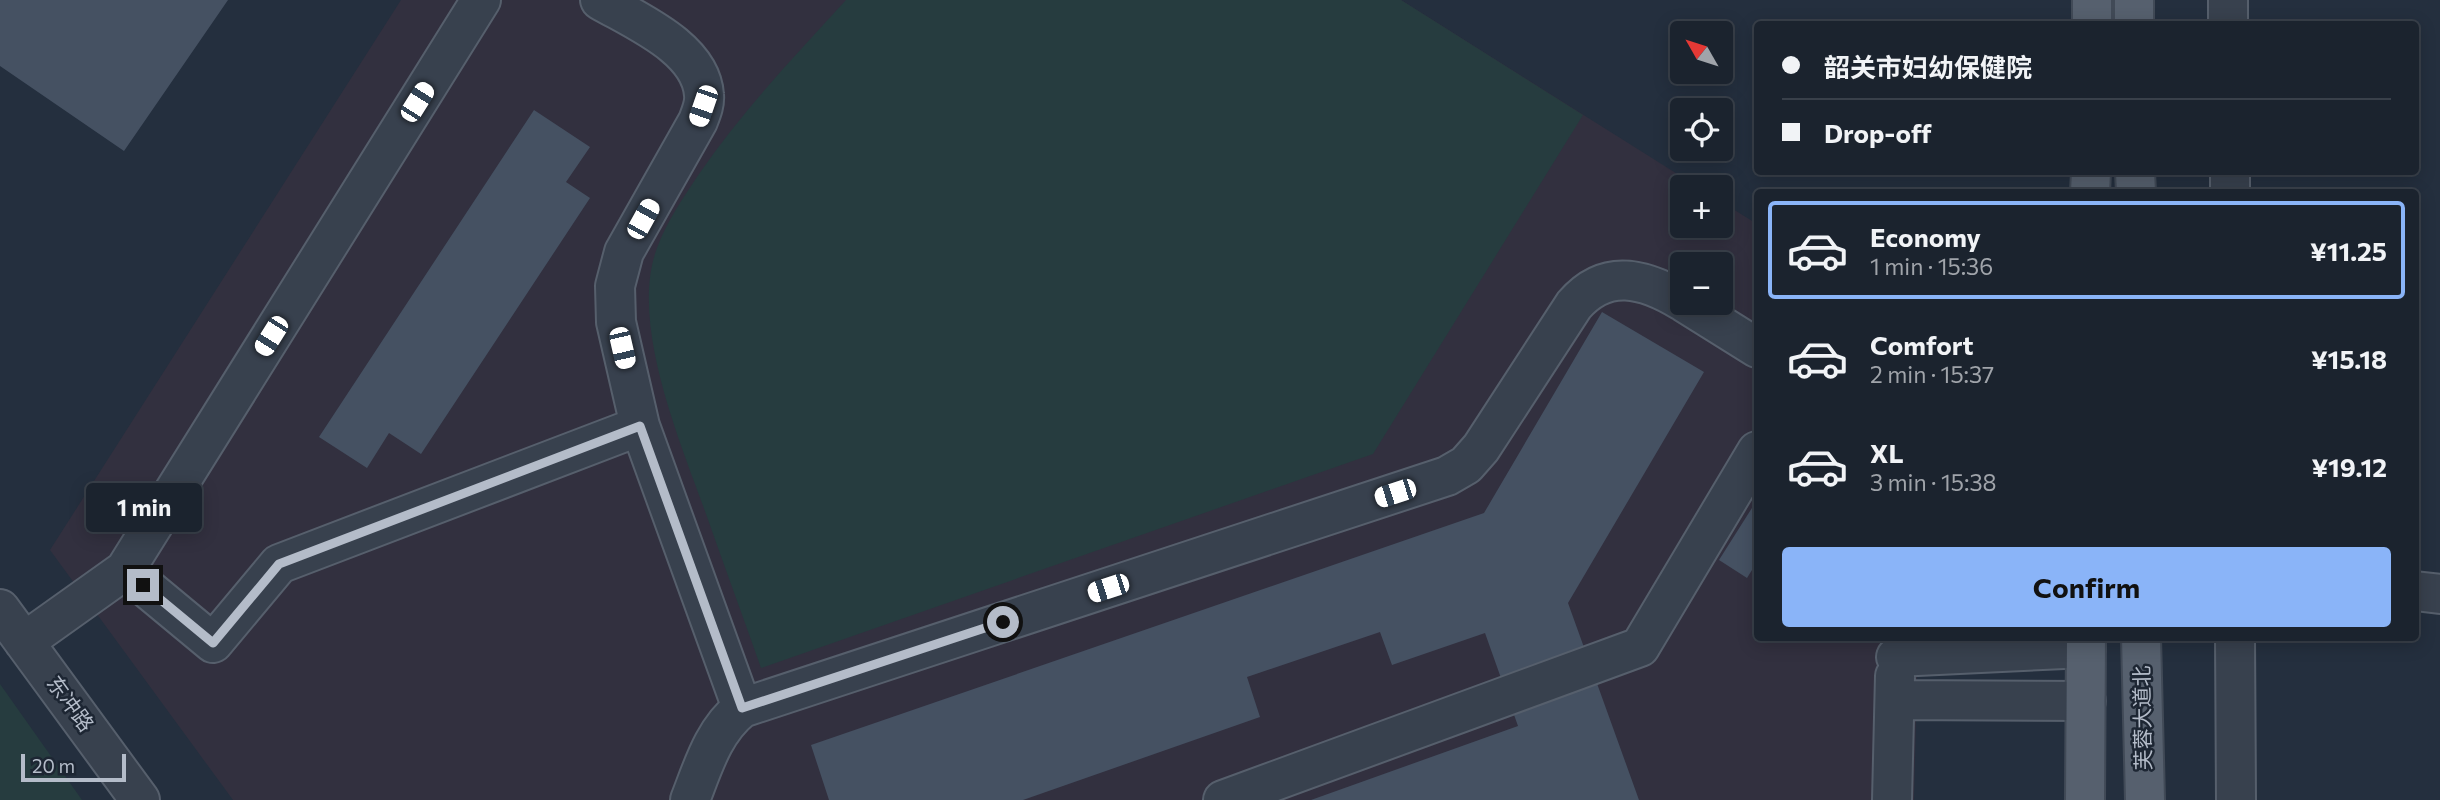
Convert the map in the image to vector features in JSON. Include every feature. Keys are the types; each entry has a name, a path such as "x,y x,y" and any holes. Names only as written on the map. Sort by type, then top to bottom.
{"main road":[{"path":"2092,0 2092,21"},
{"path":"2134,0 2134,21"},
{"name":"芙蓉大道北","path":"2141,641 2145,800"},
{"path":"2085,800 2086,642"}],"street":[{"path":"24,642 125,570 481,0"},
{"path":"600,0 678,48 698,75 704,97 698,121 624,252 615,286 616,321 640,426 742,708"},
{"path":"2228,0 2228,21"},
{"path":"690,800 712,745 731,717 742,708 1447,476 1466,465 1482,448 1584,293 1605,282 1629,280 1670,297"},
{"path":"1704,315 1754,346"},
{"path":"125,570 213,643 279,564 640,426"},
{"path":"1223,800 1640,647 1754,456"},
{"path":"2419,591 2440,594"},
{"name":"东冲路","path":"0,609 140,800"},
{"path":"2235,641 2236,800"},
{"path":"1892,800 1896,647 2086,642"},
{"path":"1895,700 2085,701"}],"shaded area":[{"path":"401,0 1401,0 1679,175 1670,175 1670,238 1733,238 1733,209 1754,222 1754,641 1918,641 1914,800 233,800 50,550"}],"green space":[{"path":"846,0 1401,0 1583,115 1373,454 761,668 683,452 661,382 649,311 650,278 657,248 666,228 699,174 751,106"},
{"path":"0,684 82,800 0,800"}],"building":[{"path":"0,0 228,0 124,151 0,66"},
{"path":"534,110 590,147 566,182 590,198 421,454 389,433 367,468 319,437"},
{"path":"1602,312 1704,372 1568,603 1639,800 1311,800 1518,726 1485,633 1392,665 1380,632 1247,677 1260,717 1023,800 829,800 811,745 1484,513"},
{"path":"1754,505 1754,567 1747,578 1719,560"}],"route":[{"path":"143,585 213,643 279,564 640,426 742,708 1003,622"}]}
